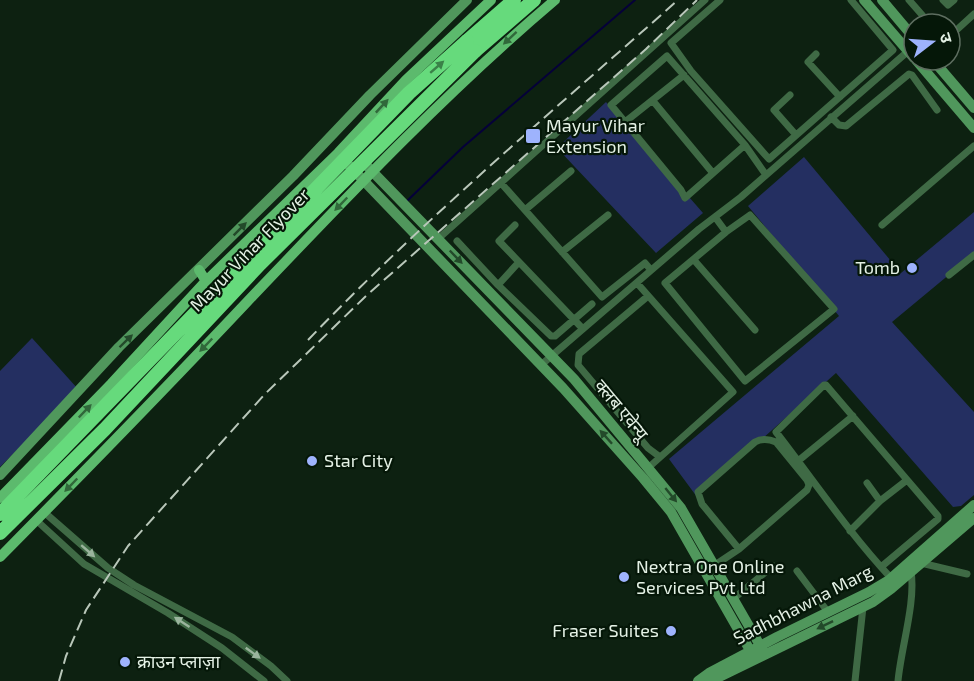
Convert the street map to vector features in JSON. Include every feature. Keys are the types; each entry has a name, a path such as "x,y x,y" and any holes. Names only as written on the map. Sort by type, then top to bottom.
{"highway":[{"name":"Mayur Vihar Flyover","path":"0,514 409,93 514,0"},
{"name":"Mayur Vihar Flyover","path":"0,533 105,429 260,264 343,181 475,51 534,0"}],"main road":[{"path":"0,498 111,384 206,281 342,149 406,80 491,0"},
{"path":"0,557 162,392 368,175 513,35 555,0"},
{"path":"406,80 406,97 412,107 423,112 436,109"},
{"path":"199,270 206,281"}],"street":[{"path":"0,475 119,347 199,270 370,95 467,0"},
{"path":"438,239 705,0"},
{"path":"720,0 671,43 691,71 769,159 893,50"},
{"path":"851,0 893,50 902,52"},
{"path":"864,0 902,45"},
{"path":"882,0 902,24"},
{"path":"909,0 920,12"},
{"path":"943,0 948,5 954,0"},
{"path":"962,25 974,14"},
{"path":"816,54 808,62 840,97"},
{"path":"745,145 685,198 681,190 611,105 667,56 745,145 766,175"},
{"path":"541,365 766,175 831,117 902,60"},
{"path":"926,72 974,128"},
{"path":"943,72 974,108"},
{"path":"831,117 839,125 846,126 909,74 937,110"},
{"path":"625,122 684,75"},
{"path":"790,95 774,110 796,135"},
{"path":"653,101 712,172"},
{"path":"882,225 974,146"},
{"path":"342,149 368,175"},
{"path":"774,154 781,162"},
{"path":"525,210 571,171"},
{"name":"क्लब एवेन्यू","path":"368,175 396,196 574,380 681,508 715,565 758,652"},
{"name":"क्लब एवेन्यू","path":"368,175 388,204 541,365 671,512 758,652"},
{"path":"501,183 602,297 645,263 651,270"},
{"path":"562,252 608,215"},
{"path":"750,215 834,309 745,381 665,283 726,232 750,215"},
{"path":"715,217 726,232"},
{"path":"515,225 499,241 583,328"},
{"path":"457,241 498,285 551,336 555,336 592,304"},
{"path":"949,276 974,255"},
{"path":"694,260 755,330"},
{"path":"498,285 519,262"},
{"path":"637,283 733,392 648,468"},
{"path":"648,296 579,354 577,360 578,365 648,448 660,458"},
{"path":"880,567 938,519 938,516 824,385 776,432 850,531 880,567 891,578"},
{"path":"798,460 853,416"},
{"path":"715,565 739,549 807,490 809,485 807,480 776,442 771,440 760,439 755,442 698,492 702,504 739,549"},
{"path":"850,531 880,501 907,480"},
{"path":"867,483 880,501"},
{"name":"Sadhbhawna Marg","path":"712,681 758,652 891,578 974,506"},
{"path":"40,516 84,564 168,613 222,648 264,681"},
{"path":"40,516 134,585 232,637 271,666 286,681"},
{"name":"Sadhbhawna Marg","path":"698,681 758,652 863,607 891,589 974,518"},
{"path":"921,563 967,574"},
{"path":"733,599 772,566"},
{"path":"797,571 828,612"},
{"path":"898,681 900,658 914,585 911,572"},
{"path":"855,681 863,607"}],"shaded area":[{"path":"606,102 703,213 656,253 557,148"},
{"path":"804,157 901,273 974,212 974,254 892,322 974,412 974,495 961,506 953,507 836,373 697,497 669,459 839,316 748,206"},
{"path":"32,338 78,389 0,467 0,371"}],"waterway":[{"path":"407,201 463,147 635,0"}],"railway":[{"path":"308,340 397,251 678,0"},
{"path":"59,681 66,656 86,610 128,546 265,394 367,295 646,49 697,0"}],"place":[{"name":"Mayur Vihar Extension","path":"533,136"},
{"name":"Tomb","path":"912,268"},
{"name":"Star City","path":"312,461"},
{"name":"Nextra One Online Services Pvt Ltd","path":"624,577"},
{"name":"Fraser Suites","path":"671,631"},
{"name":"क्राउन प्लाज़ा","path":"125,662"}]}
